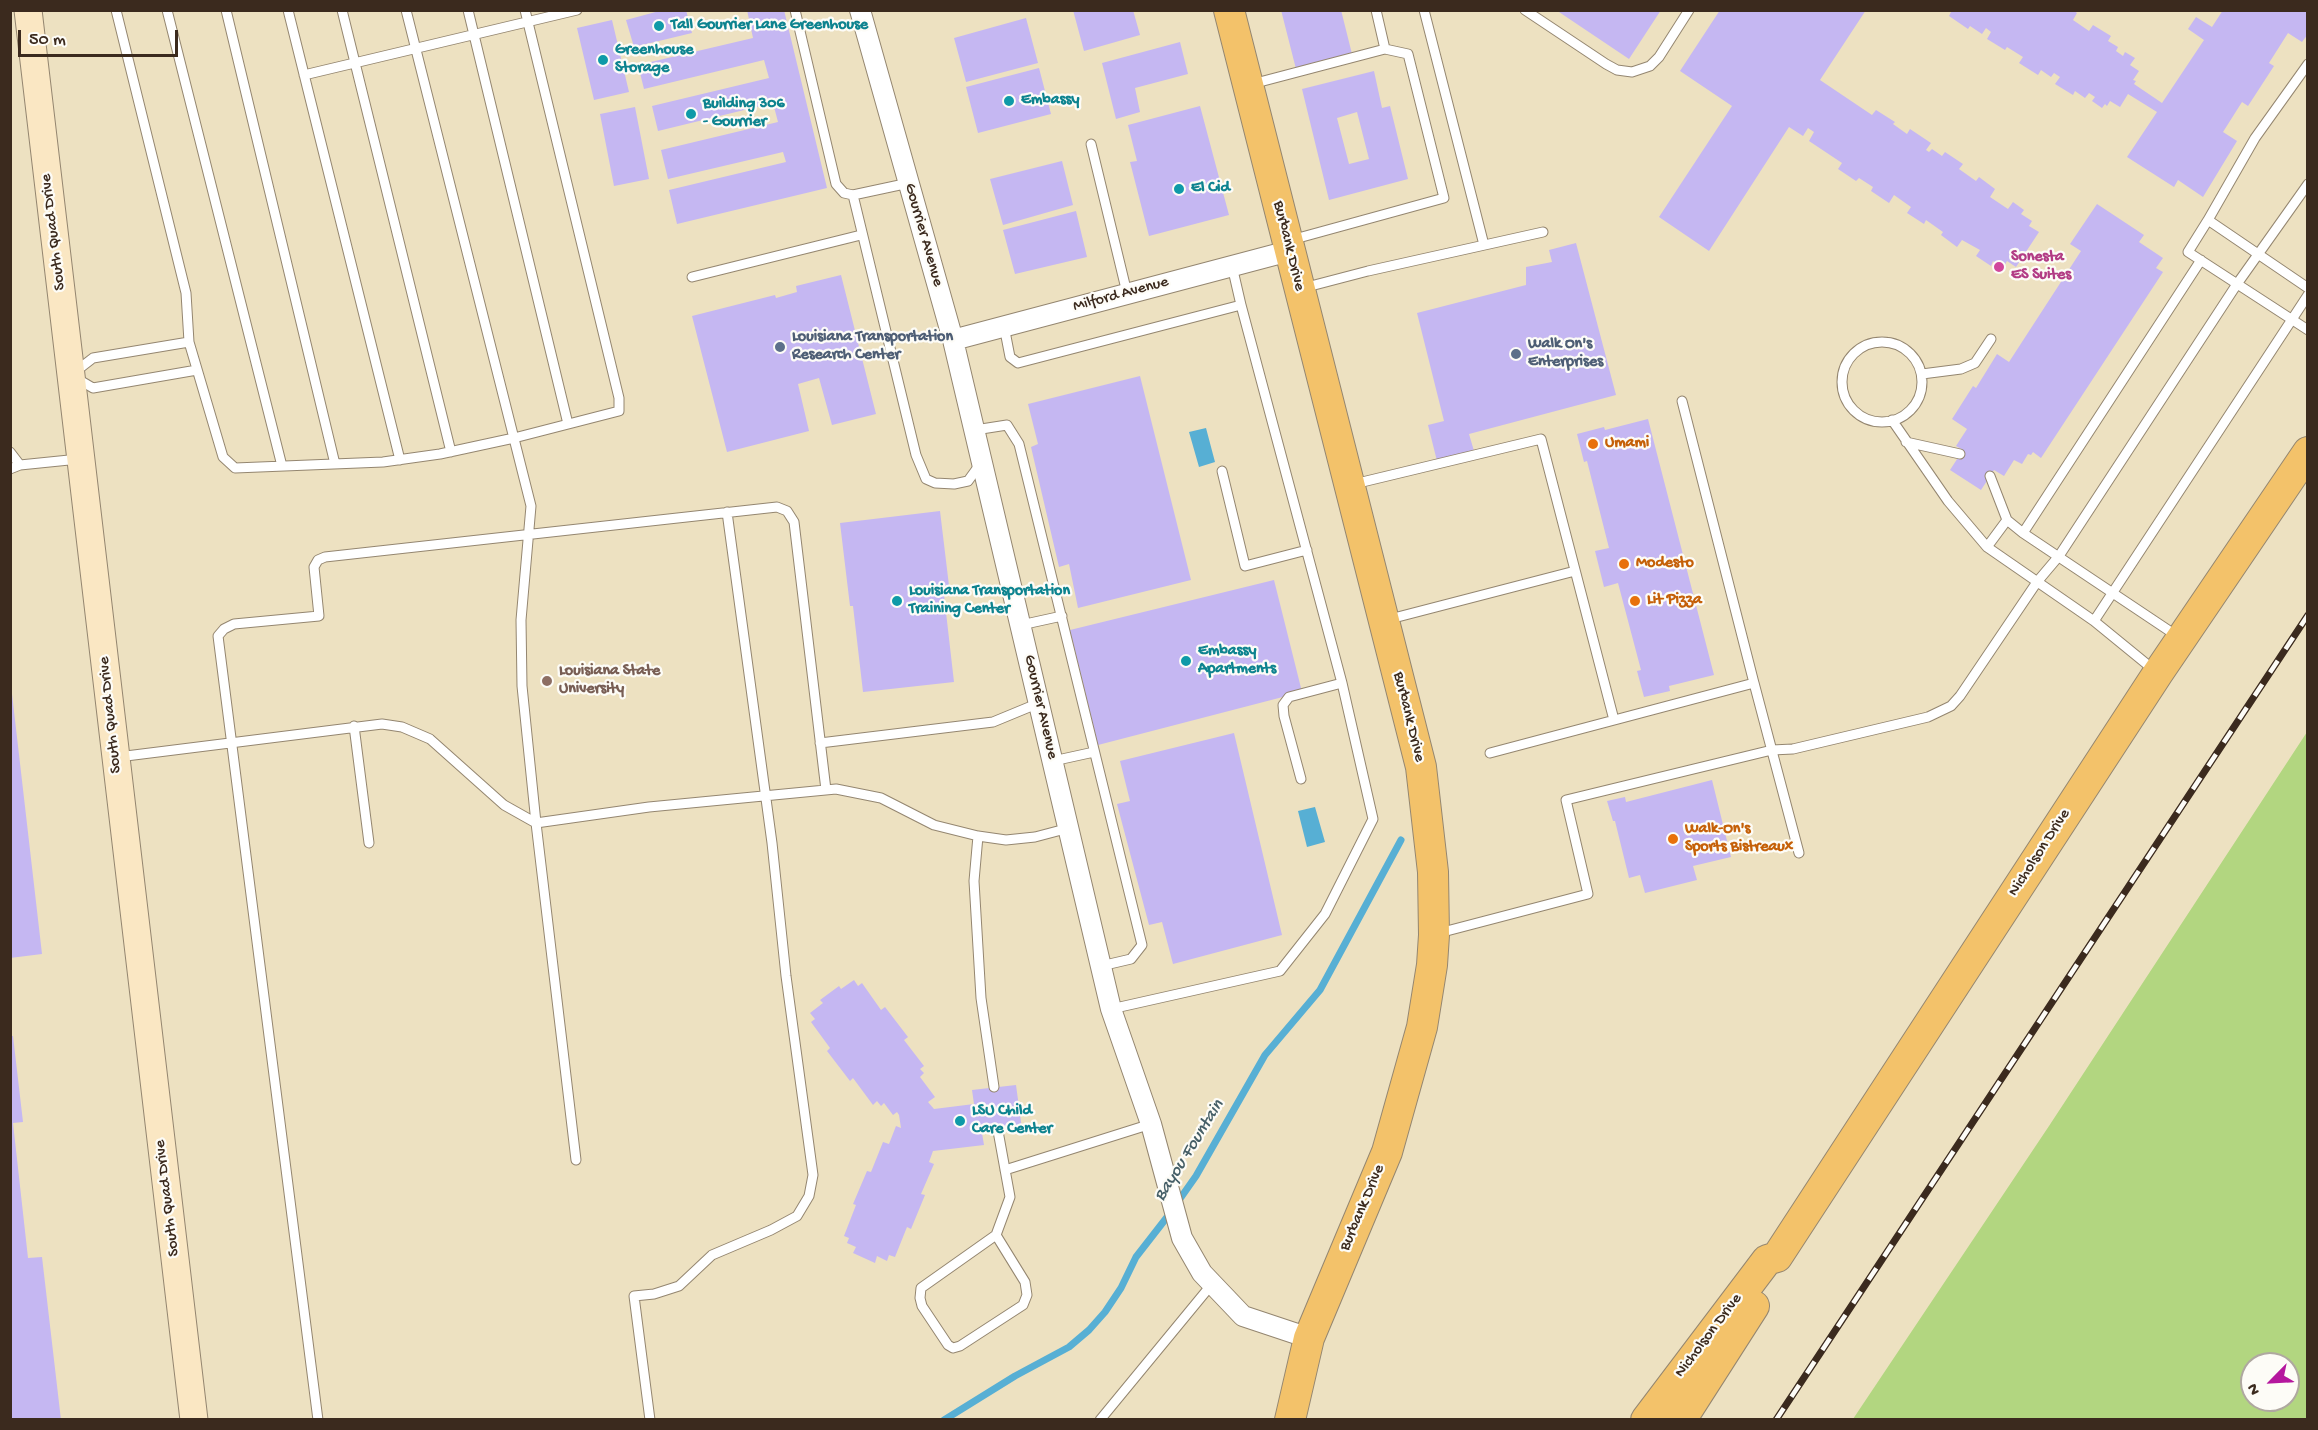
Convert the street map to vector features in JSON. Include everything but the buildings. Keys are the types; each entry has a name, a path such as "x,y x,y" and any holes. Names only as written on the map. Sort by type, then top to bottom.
{"main road":[{"name":"Burbank Drive","path":"1229,10 1287,246 1421,767 1433,872 1432,965 1422,1027 1387,1152 1309,1338 1290,1419"},
{"name":"Nicholson Drive","path":"1681,1419 1778,1270 1777,1257 2158,673 2307,452"},
{"name":"Nicholson Drive","path":"1646,1419 1767,1260 1777,1257"}],"street":[{"name":"South Quad Drive","path":"28,10 194,1419"},
{"name":"Gourrier Avenue","path":"860,10 975,430 1111,1009 1153,1132 1182,1238 1192,1258 1212,1284 1243,1316 1309,1338"},
{"name":"Milford Avenue","path":"952,340 1232,266 1287,246"}],"lane":[{"path":"116,10 186,293 189,342 223,457 235,468 400,460 452,452 619,411 619,398 525,10"},
{"path":"167,10 282,466"},
{"path":"226,10 335,464"},
{"path":"288,10 400,460"},
{"path":"342,10 452,452"},
{"path":"406,10 531,506 521,620 522,686 576,1160"},
{"path":"468,10 568,424"},
{"path":"304,75 576,10"},
{"path":"795,10 836,184 844,193 853,195 909,183"},
{"path":"1376,10 1385,49"},
{"path":"1424,10 1484,245"},
{"path":"1525,10 1606,64 1617,70 1632,72 1650,66 1659,57 1689,10"},
{"path":"1248,85 1385,49 1408,54 1444,198 1287,246"},
{"path":"2307,63 2255,138 2188,252 2307,330"},
{"path":"1091,144 1127,293"},
{"path":"1434,935 1588,894 1566,800 1772,750 1793,749 1928,717 1946,710 1960,696 2037,582 2059,556 2237,284 2307,184"},
{"path":"853,195 916,454 926,479 935,483 954,484 968,481 982,461"},
{"path":"2208,219 2307,288"},
{"path":"1298,289 1543,232"},
{"path":"692,277 861,235"},
{"path":"2023,533 2201,260"},
{"path":"1111,1009 1280,971 1325,914 1373,819 1342,683 1232,266"},
{"path":"2094,621 2307,296"},
{"path":"1004,326 1010,357 1018,363 1241,305"},
{"path":"1922,374 1961,369 1975,363 1991,339"},
{"path":"1883,341 1896,344 1908,351 1917,361 1922,374 1922,388 1918,401 1909,412 1892,420 1871,421 1850,406 1844,395 1842,382 1844,369 1850,357 1859,348 1870,343 1883,341"},
{"path":"189,342 93,358 71,375 93,388 197,370"},
{"path":"1682,401 1799,853"},
{"path":"1892,420 1947,501 1987,547 2094,621 2158,673"},
{"path":"975,430 1007,425 1019,444 1142,945 1131,959 1101,966"},
{"path":"1349,486 1541,439 1614,720"},
{"path":"1906,442 1960,454"},
{"path":"10,452 20,465"},
{"path":"10,468 81,459"},
{"path":"1222,471 1245,566 1306,550"},
{"path":"1990,476 2007,520 2182,639"},
{"path":"318,1419 218,636 224,629 234,624 319,616 314,567 318,560 325,557 777,507 787,511 794,522 826,790"},
{"path":"650,1419 634,1296 654,1294 679,1286 712,1256 797,1216 809,1196 813,1175 786,976 766,795 727,512"},
{"path":"1987,547 2007,520"},
{"path":"1384,620 1575,572"},
{"path":"1021,625 1062,616"},
{"path":"1300,779 1283,705 1289,698 1342,683"},
{"path":"1490,753 1754,683"},
{"path":"820,743 993,722 1039,703"},
{"path":"115,758 354,726 392,725 421,734 438,745 504,805 536,823 649,807 836,789 881,798 934,825 978,836 1006,840 1035,837 1069,828"},
{"path":"354,726 369,843"},
{"path":"1053,761 1095,752"},
{"path":"978,836 974,880 981,998 994,1087"},
{"path":"996,1235 1025,1282 1027,1295 1023,1305 960,1346 953,1348 948,1345 922,1306 921,1288 996,1235 1010,1197 998,1131"},
{"path":"1005,1170 1153,1132"},
{"path":"1104,1418 1212,1284"}],"green space":[{"path":"2307,732 2307,1419 1853,1419 2049,1126"}],"water":[{"path":"1206,428 1215,462 1199,467 1189,432"},
{"path":"1315,807 1325,842 1307,847 1298,811"}],"waterway":[{"name":"Bayou Fountain","path":"1177,1203 1196,1176 1265,1055 1320,990 1401,840"},
{"name":"Bayou Fountain","path":"944,1420 1015,1376 1069,1347 1089,1330 1105,1312 1121,1288 1136,1257 1171,1212"}],"railway":[{"path":"1776,1420 2308,615"}],"place":[{"name":"Tall Gourrier Lane Greenhouse","path":"659,26"},
{"name":"Greenhouse Storage","path":"603,60"},
{"name":"Embassy","path":"1009,101"},
{"name":"Building 306 - Gourrier","path":"691,114"},
{"name":"El Cid","path":"1179,189"},
{"name":"Sonesta ES Suites","path":"1999,267"},
{"name":"Louisiana Transportation Research Center","path":"780,347"},
{"name":"Walk On's Enterprises","path":"1516,354"},
{"name":"Umami","path":"1593,444"},
{"name":"Modesto","path":"1624,564"},
{"name":"Louisiana Transportation Training Center","path":"897,601"},
{"name":"Lit Pizza","path":"1635,601"},
{"name":"Embassy Apartments","path":"1186,661"},
{"name":"Louisiana State University","path":"547,681"},
{"name":"Walk-On's Sports Bistreaux","path":"1673,839"},
{"name":"LSU Child Care Center","path":"960,1121"}]}
